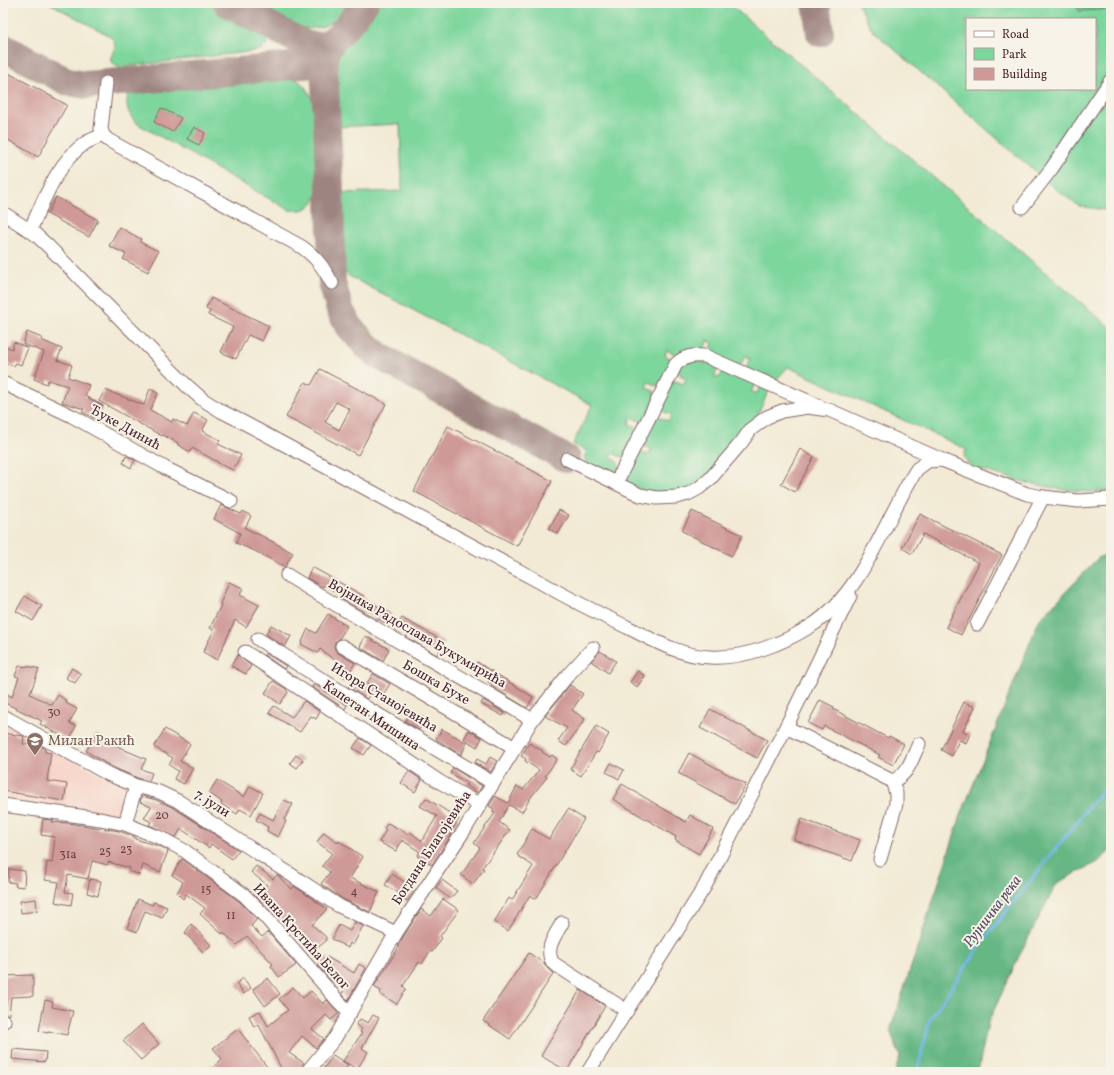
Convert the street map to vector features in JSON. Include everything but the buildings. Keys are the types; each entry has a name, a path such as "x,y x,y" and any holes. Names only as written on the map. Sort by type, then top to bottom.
{"street":[{"path":"1022,206 1052,168 1111,80"},
{"path":"106,83 101,129 103,135 112,143 302,247 318,260 332,283"},
{"path":"30,230 58,172 73,154 84,144 103,135"},
{"path":"3,213 30,230 48,246 186,385 202,399 220,411 583,606 666,647 710,657 737,655 762,649 782,641 811,626 829,612 844,596 862,570"},
{"path":"616,483 676,364 683,358 689,356 705,356 942,460 1027,494 1078,501 1111,499"},
{"name":"Ђуке Динић","path":"3,383 72,416 165,468 231,501"},
{"path":"567,459 640,495 648,497 672,498 688,494 700,488 742,443 751,429 767,417 782,411 807,407 829,410"},
{"path":"588,1072 705,886 786,727 862,570 917,469 928,461 942,460"},
{"path":"977,624 1043,497"},
{"name":"Војника Радослава Букумирића","path":"286,575 330,602 476,685 532,720"},
{"name":"Игора Станојевића","path":"258,640 367,708 493,783"},
{"name":"Бошка Бухе","path":"342,646 515,748"},
{"name":"Богдана Благојевића","path":"307,1072 336,1038 396,933 465,829 532,720 568,675 593,648"},
{"name":"Капетан Мишина","path":"245,652 440,782 480,805"},
{"name":"7. јули","path":"3,716 108,774 136,786 159,792 178,801 339,906 396,933"},
{"path":"786,727 892,781 899,779 906,773 919,744"},
{"path":"880,859 896,804 896,793 892,781"},
{"path":"125,824 136,786"},
{"name":"Ивана Крстића Белог","path":"3,805 125,824 154,835 185,851 244,895 261,912 350,1013"},
{"path":"562,924 550,945 550,958 553,963 627,1011"}],"shaded area":[{"name":"Милан Ракић","path":"3,721 129,790 122,816 3,798"}],"green space":[{"path":"49,3 207,3 263,34 267,42 262,49 256,51 119,67 111,61 115,46 114,41 110,36"},
{"path":"247,3 353,3 340,17 327,25 314,28 302,28 289,24"},
{"path":"379,3 728,3 1111,328 1111,490 1090,492 1059,489 1028,483 971,467 964,457 966,449 788,367 773,383 745,371 750,358 745,356 739,368 709,354 713,343 708,340 703,352 691,351 677,355 667,350 665,355 671,359 673,364 658,386 648,382 646,388 654,391 656,398 645,419 639,421 631,417 629,424 636,427 638,433 627,455 620,457 613,453 611,458 617,461 620,469 617,475 609,476 587,464 584,457 587,451 573,444 592,405 349,276 346,273 342,264 339,193 402,191 400,124 336,127 334,95 335,66 350,37"},
{"path":"858,3 1075,3 1079,11 1111,9 1111,211 1079,206 1053,187 872,30"},
{"path":"1075,3 1111,3 1111,9 1079,11"},
{"path":"276,71 289,75 299,81 306,88 313,104 318,157 319,188 315,199 305,209 289,210 138,124 130,115 128,109 127,98 129,93 139,84"},
{"path":"687,359 720,365 714,376 719,378 726,368 756,382 751,392 757,393 762,384 770,388 757,416 728,456 710,476 684,492 649,494 622,480 634,454 640,452 649,455 651,449 644,446 642,439 652,418 658,417 669,421 672,415 662,411 659,404 671,382 676,381 683,384 686,379 680,375 678,368"},
{"path":"1111,553 1111,850 1098,862 1057,883 1023,948 988,1023 978,1072 895,1072 900,1056 890,1031 961,815 1039,620 1099,557"}],"waterway":[{"name":"Рујничка река","path":"917,1072 930,1019 989,933 1111,779"}],"taxiway":[{"path":"227,3 307,45 315,46 329,43 338,36 365,3"},
{"path":"816,3 820,33"},
{"path":"3,47 68,82 86,85 324,63 326,51 333,40"},
{"path":"307,45 315,51 324,63 330,190 332,283 340,310 349,326 365,344 379,356 567,459"}],"place":[{"name":"Милан Ракић","path":"35,756"}]}
